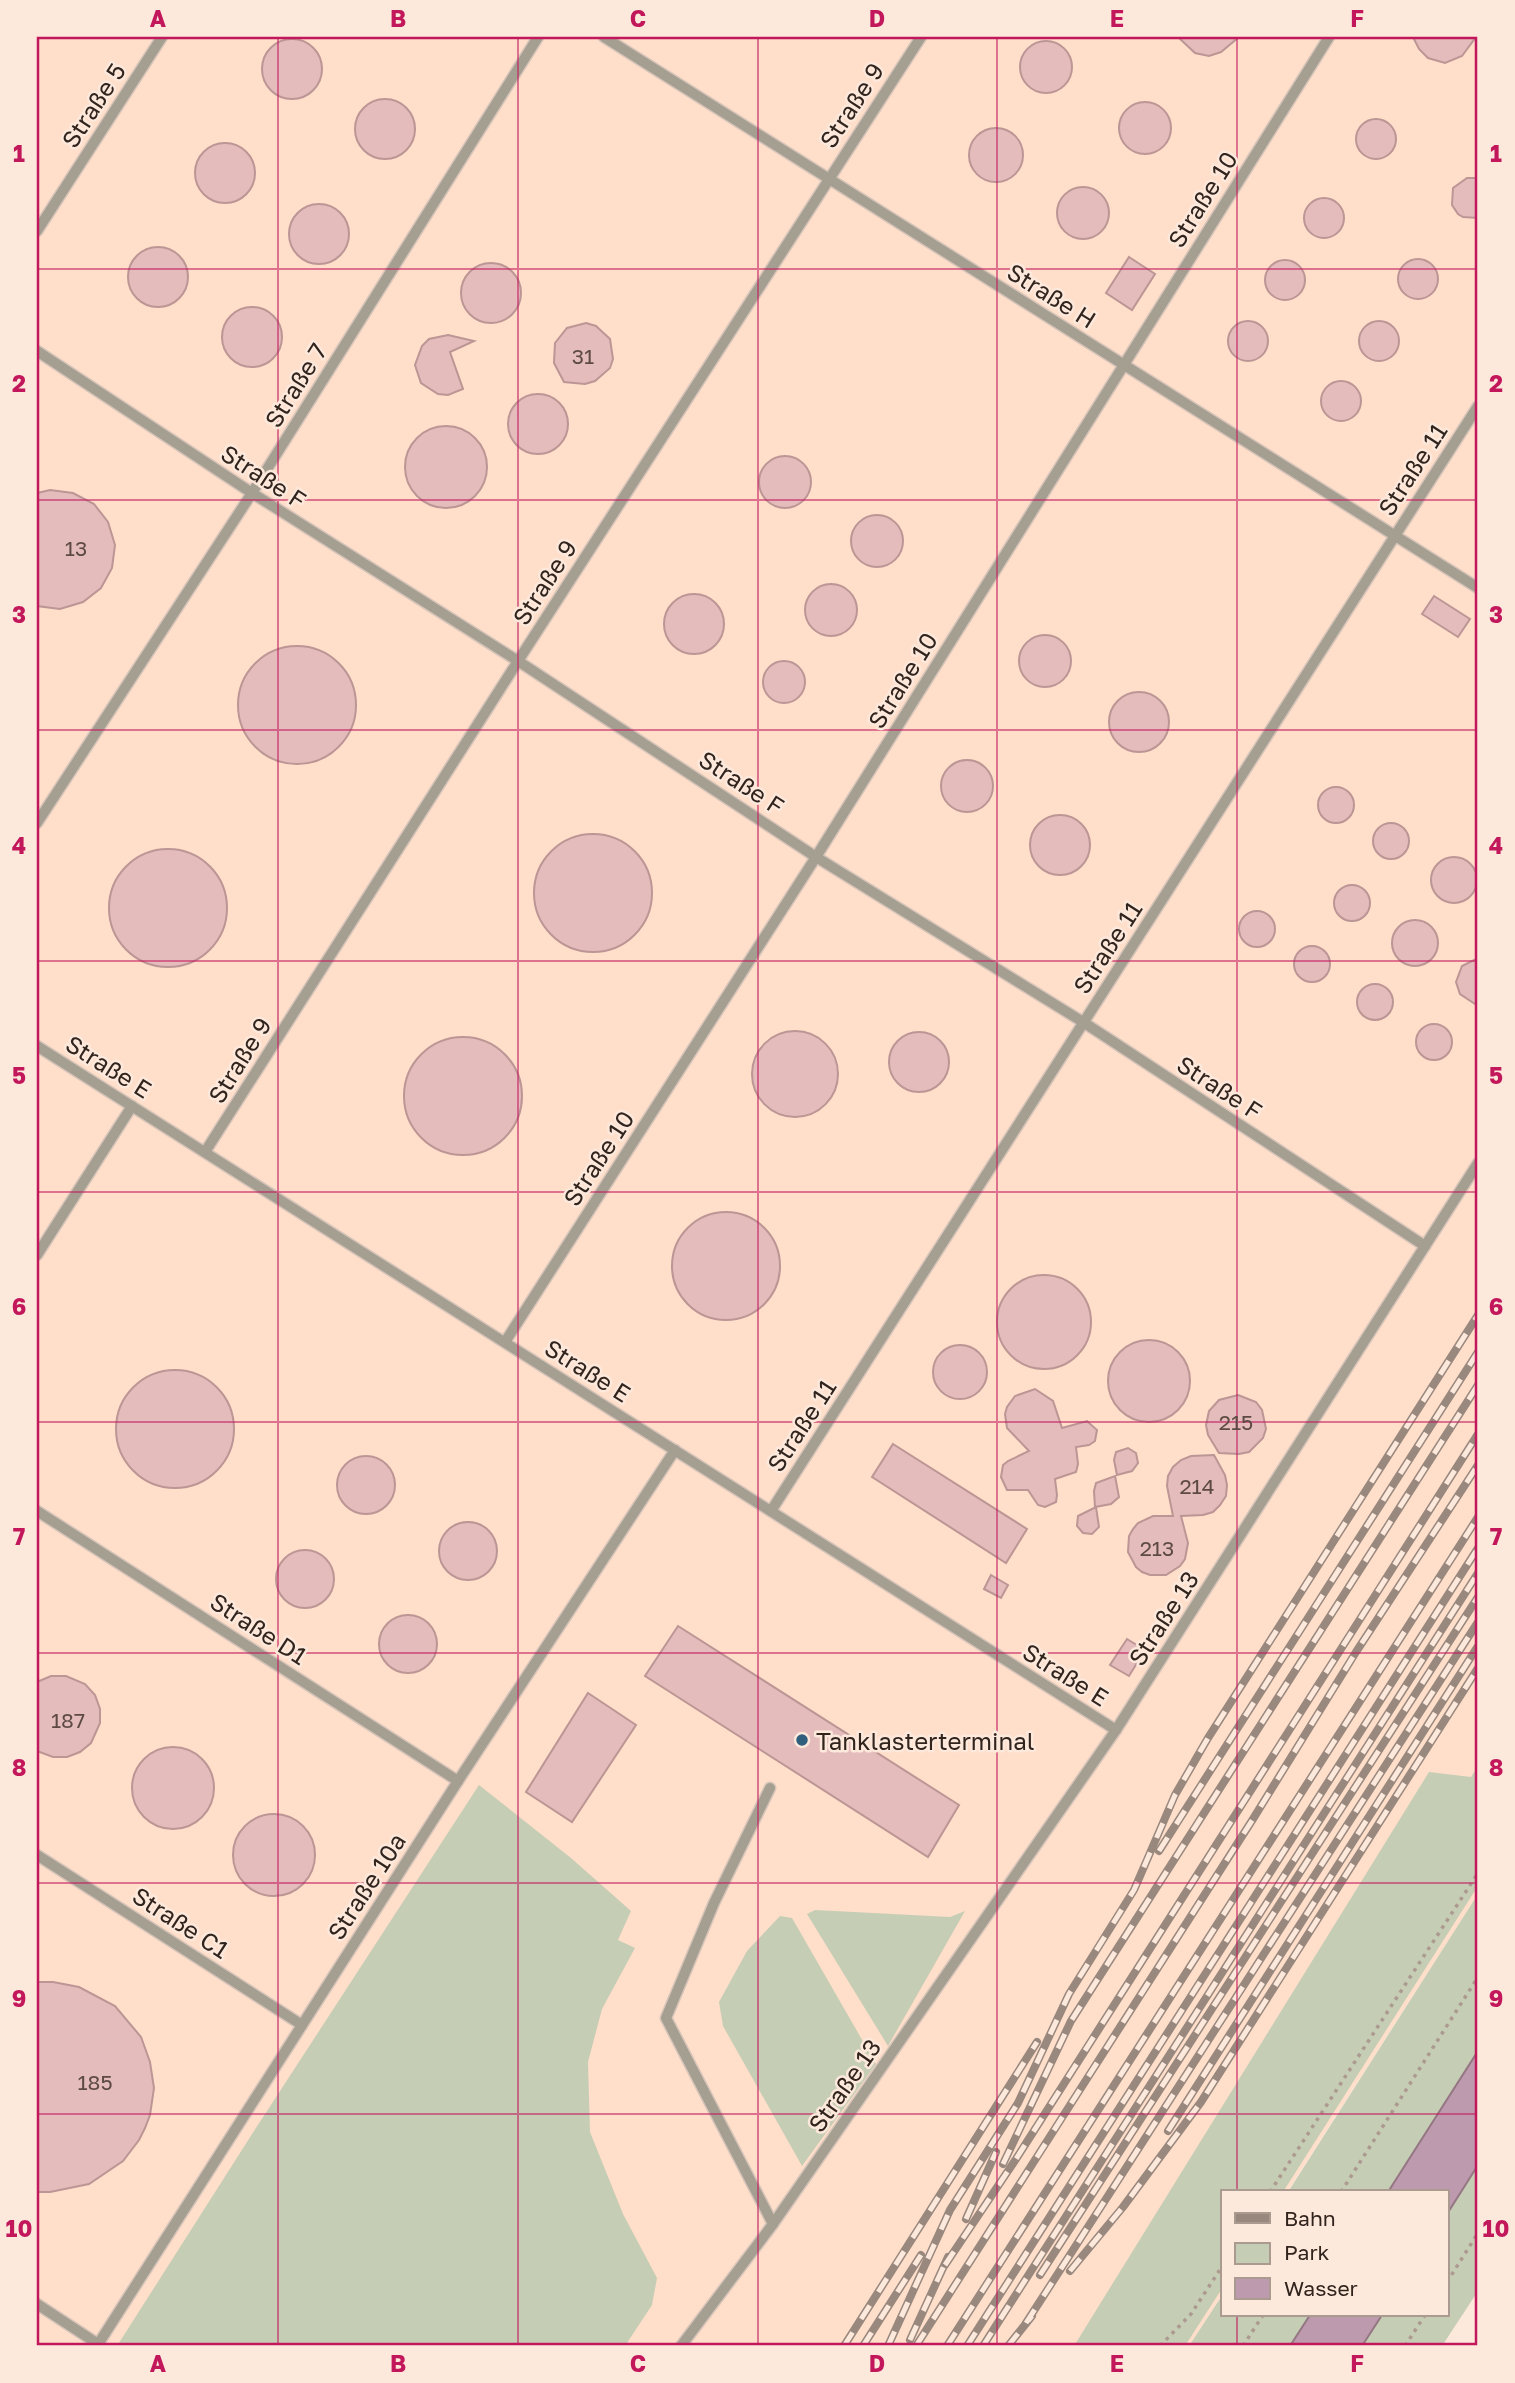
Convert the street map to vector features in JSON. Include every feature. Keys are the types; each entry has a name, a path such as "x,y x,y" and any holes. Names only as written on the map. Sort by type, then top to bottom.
{"lane":[{"name":"Straße 5","path":"37,231 162,37"},
{"name":"Straße 7","path":"37,823 252,493 538,37"},
{"name":"Straße H","path":"604,37 1478,588"},
{"name":"Straße 9","path":"205,1152 921,37"},
{"name":"Straße 10","path":"505,1342 816,857 1329,37"},
{"name":"Straße F","path":"37,351 816,857 1083,1022 1425,1246"},
{"name":"Straße 11","path":"771,1511 1478,406"},
{"name":"Straße E","path":"37,1046 1116,1730"},
{"path":"37,1255 132,1106"},
{"name":"Straße 13","path":"681,2346 773,2224 1116,1730 1478,1163"},
{"name":"Straße 10a","path":"97,2345 458,1781 675,1450"},
{"name":"Straße D1","path":"37,1511 458,1781"},
{"path":"770,1787 715,1903 666,2018 773,2224"},
{"name":"Straße C1","path":"37,1855 302,2025"},
{"path":"37,2304 97,2345"}],"path":[{"path":"1271,2190 1478,1873"},
{"path":"1342,2190 1478,1977"},
{"path":"1448,2280 1478,2232"},
{"path":"1160,2346 1191,2314 1221,2268"},
{"path":"1243,2346 1263,2316"},
{"path":"1405,2346 1425,2316"}],"shaded area":[{"path":"37,37 1478,37 1478,1894 1288,2190 1221,2190 1221,2296 1189,2346 37,2346"}],"green space":[{"path":"1478,1766 1478,1886 1284,2190 1221,2190 1221,2290 1185,2346 1074,2346 1429,1772 1471,1777"},
{"path":"479,1785 571,1858 631,1911 618,1940 635,1948 602,2009 588,2062 590,2132 623,2214 657,2278 652,2305 625,2346 117,2346 254,2131"},
{"path":"1478,1894 1478,2051 1389,2190 1289,2190"},
{"path":"815,1910 950,1917 965,1911 888,2046 807,1914"},
{"path":"780,1916 792,1918 876,2064 802,2166 723,2026 719,2002 747,1951"},
{"path":"1478,2165 1478,2291 1442,2346 1362,2346 1381,2316 1448,2316 1448,2212"},
{"path":"1221,2297 1221,2316 1309,2316 1290,2346 1189,2346"}],"water":[{"path":"1478,2051 1478,2165 1448,2212 1448,2190 1389,2190"},
{"path":"1309,2316 1381,2316 1362,2346 1290,2346"}],"building":[{"path":"1178,37 1239,37 1221,52 1209,56 1195,53"},
{"path":"1413,37 1476,37 1462,56 1445,63 1428,58"},
{"path":"286,39 298,39 317,52 322,69 320,81 309,94 298,99 286,99 267,86 262,75 262,63 275,44"},
{"path":"1046,41 1056,43 1064,49 1070,57 1070,77 1064,85 1056,91 1046,93 1036,91 1028,85 1022,77 1020,67 1022,57 1028,49 1036,43"},
{"path":"379,99 391,99 410,112 415,129 413,141 402,154 391,159 379,159 360,146 355,135 355,123 368,104"},
{"path":"1145,102 1155,104 1163,110 1169,118 1169,138 1163,146 1155,152 1145,154 1135,152 1127,146 1121,138 1119,128 1121,118 1127,110 1135,104"},
{"path":"1376,119 1384,120 1390,125 1395,131 1395,147 1390,153 1384,158 1376,159 1368,158 1362,153 1357,147 1356,139 1357,131 1362,125 1368,120"},
{"path":"996,128 1015,136 1023,155 1015,174 996,182 977,174 969,155 977,136"},
{"path":"219,143 231,143 250,156 255,173 253,185 242,198 231,203 219,203 200,190 195,179 195,167 208,148"},
{"path":"1467,178 1478,178 1478,218 1463,217 1452,205 1453,188"},
{"path":"1083,187 1093,189 1101,195 1107,203 1107,223 1101,231 1093,237 1083,239 1073,237 1065,231 1059,223 1057,213 1059,203 1065,195 1073,189"},
{"path":"1324,198 1332,199 1338,204 1343,210 1343,226 1338,232 1332,237 1324,238 1316,237 1310,232 1305,226 1304,218 1305,210 1310,204 1316,199"},
{"path":"313,204 325,204 344,217 349,234 347,246 336,259 325,264 313,264 294,251 289,240 289,228 302,209"},
{"path":"152,247 164,247 183,260 188,277 186,289 175,302 164,307 152,307 133,294 128,283 128,271 141,252"},
{"path":"1129,257 1155,274 1132,310 1106,293"},
{"path":"1418,259 1426,260 1432,265 1437,271 1437,287 1432,293 1426,298 1418,299 1410,298 1404,293 1399,287 1398,279 1399,271 1404,265 1410,260"},
{"path":"1285,260 1293,261 1299,266 1304,272 1304,288 1299,294 1293,299 1285,300 1277,299 1271,294 1266,288 1265,280 1266,272 1271,266 1277,261"},
{"path":"485,263 497,263 516,276 521,293 519,305 508,318 497,323 485,323 466,310 461,299 461,287 474,268"},
{"path":"246,307 258,307 277,320 282,337 280,349 269,362 258,367 246,367 227,354 222,343 222,331 235,312"},
{"path":"1248,321 1256,322 1262,327 1267,333 1267,349 1262,355 1256,360 1248,361 1240,360 1234,355 1229,349 1228,341 1229,333 1234,327 1240,322"},
{"path":"1379,321 1387,322 1393,327 1398,333 1398,349 1393,355 1387,360 1379,361 1371,360 1365,355 1360,349 1359,341 1360,333 1365,327 1371,322"},
{"path":"586,323 596,326 610,339 613,359 610,368 595,381 585,384 564,382 554,363 555,343 567,328"},
{"path":"448,335 474,341 450,352 463,389 448,395 438,394 421,383 415,365 422,346 429,339"},
{"path":"1341,381 1349,382 1355,387 1360,393 1360,409 1355,415 1349,420 1341,421 1333,420 1327,415 1322,409 1321,401 1322,393 1327,387 1333,382"},
{"path":"532,394 544,394 563,407 568,424 566,436 555,449 544,454 532,454 513,441 508,430 508,418 521,399"},
{"path":"438,426 454,426 469,433 480,444 487,459 484,483 475,496 454,508 438,508 423,501 412,490 405,475 405,459 412,444 423,433"},
{"path":"785,456 804,463 811,482 804,501 785,508 766,501 759,482 766,463"},
{"path":"50,490 73,493 94,504 108,522 115,545 112,568 101,588 83,602 60,609 37,606 37,493"},
{"path":"877,515 896,522 903,541 896,560 877,567 858,560 851,541 858,522"},
{"path":"831,584 850,591 857,610 850,629 831,636 812,629 805,610 812,591"},
{"path":"694,594 711,599 719,607 724,624 719,641 711,649 694,654 677,649 669,641 664,624 669,607 677,599"},
{"path":"1434,596 1470,619 1458,637 1422,614"},
{"path":"1045,635 1064,642 1071,661 1064,680 1045,687 1026,680 1019,661 1026,642"},
{"path":"297,646 320,650 339,663 352,682 356,705 352,728 339,747 320,760 297,764 274,760 255,747 242,728 238,705 242,682 255,663 274,650"},
{"path":"784,661 799,667 805,682 799,697 784,703 769,697 763,682 769,667"},
{"path":"1139,692 1156,697 1164,705 1169,722 1164,739 1156,747 1139,752 1122,747 1114,739 1109,722 1114,705 1122,697"},
{"path":"967,760 986,767 993,786 986,805 967,812 948,805 941,786 948,767"},
{"path":"1336,787 1349,792 1354,805 1349,818 1336,823 1323,818 1318,805 1323,792"},
{"path":"1060,815 1077,820 1085,828 1090,845 1085,862 1077,870 1060,875 1043,870 1035,862 1030,845 1035,828 1043,820"},
{"path":"1391,823 1404,828 1409,841 1404,854 1391,859 1378,854 1373,841 1378,828"},
{"path":"593,834 616,838 635,851 648,870 652,893 648,916 635,935 616,948 593,952 570,948 551,935 538,916 534,893 538,870 551,851 570,838"},
{"path":"168,849 191,853 210,866 223,885 227,908 223,931 210,950 191,963 168,967 145,963 126,950 113,931 109,908 113,885 126,866 145,853"},
{"path":"1454,857 1471,863 1477,880 1471,897 1454,903 1437,897 1431,880 1437,863"},
{"path":"1352,885 1365,890 1370,903 1365,916 1352,921 1339,916 1334,903 1339,890"},
{"path":"1257,911 1270,916 1275,929 1270,942 1257,947 1244,942 1239,929 1244,916"},
{"path":"1415,920 1432,926 1438,943 1432,960 1415,966 1398,960 1392,943 1398,926"},
{"path":"1312,946 1325,951 1330,964 1325,977 1312,982 1299,977 1294,964 1299,951"},
{"path":"1478,958 1478,1006 1460,994 1456,982 1462,966"},
{"path":"1375,984 1388,989 1393,1002 1388,1015 1375,1020 1362,1015 1357,1002 1362,989"},
{"path":"1434,1024 1447,1029 1452,1042 1447,1055 1434,1060 1421,1055 1416,1042 1421,1029"},
{"path":"795,1031 811,1035 825,1044 834,1058 838,1074 834,1090 825,1104 811,1113 795,1117 779,1113 765,1104 756,1090 752,1074 756,1058 765,1044 779,1035"},
{"path":"913,1032 925,1032 944,1045 949,1062 947,1074 936,1087 925,1092 913,1092 894,1079 889,1068 889,1056 902,1037"},
{"path":"463,1037 486,1041 505,1054 518,1073 522,1096 518,1119 505,1138 486,1151 463,1155 440,1151 421,1138 408,1119 404,1096 408,1073 421,1054 440,1041"},
{"path":"726,1212 747,1216 765,1227 776,1245 780,1266 776,1287 765,1305 747,1316 726,1320 705,1316 687,1305 676,1287 672,1266 676,1245 687,1227 705,1216"},
{"path":"1044,1275 1062,1279 1077,1289 1087,1304 1091,1322 1087,1340 1077,1355 1062,1365 1044,1369 1026,1365 1011,1355 1001,1340 997,1322 1001,1304 1011,1289 1026,1279"},
{"path":"1149,1340 1165,1343 1178,1352 1187,1365 1190,1381 1187,1397 1178,1410 1165,1419 1149,1422 1133,1419 1120,1410 1111,1397 1108,1381 1111,1365 1120,1352 1133,1343"},
{"path":"960,1345 979,1353 987,1372 979,1391 960,1399 941,1391 933,1372 941,1353"},
{"path":"175,1370 198,1374 217,1387 230,1406 234,1429 230,1452 217,1471 198,1484 175,1488 152,1484 133,1471 120,1452 116,1429 120,1406 133,1387 152,1374"},
{"path":"1035,1389 1053,1401 1062,1428 1087,1421 1097,1430 1095,1441 1076,1447 1076,1472 1055,1479 1056,1502 1045,1507 1038,1505 1028,1490 1007,1490 1001,1477 1003,1465 1029,1451 1007,1428 1007,1407 1015,1396"},
{"path":"1238,1395 1256,1402 1262,1410 1266,1429 1263,1438 1249,1452 1219,1453 1208,1435 1206,1425 1209,1411 1219,1400"},
{"path":"893,1444 1027,1529 1006,1563 872,1477"},
{"path":"1128,1448 1136,1453 1138,1463 1132,1471 1117,1475 1114,1460 1116,1452"},
{"path":"1214,1455 1225,1475 1226,1496 1213,1512 1181,1516 1188,1543 1185,1559 1180,1566 1166,1575 1142,1572 1128,1552 1129,1536 1133,1529 1138,1523 1153,1516 1173,1516 1167,1486 1173,1467 1191,1456"},
{"path":"360,1456 372,1456 387,1464 395,1479 395,1491 387,1506 372,1514 360,1514 345,1506 337,1491 337,1479 345,1464"},
{"path":"1115,1476 1119,1497 1111,1504 1095,1507 1096,1483"},
{"path":"1096,1507 1099,1527 1092,1534 1083,1533 1077,1526 1078,1516"},
{"path":"462,1522 474,1522 489,1530 497,1545 497,1557 489,1572 474,1580 462,1580 447,1572 439,1557 439,1545 447,1530"},
{"path":"299,1550 311,1550 326,1558 334,1573 334,1585 326,1600 311,1608 299,1608 284,1600 276,1585 276,1573 284,1558"},
{"path":"991,1575 1008,1585 1001,1598 984,1589"},
{"path":"402,1615 414,1615 429,1623 437,1638 437,1650 429,1665 414,1673 402,1673 387,1665 379,1650 379,1638 387,1623"},
{"name":"Tanklasterterminal","path":"678,1626 959,1805 928,1857 645,1676"},
{"path":"1127,1639 1145,1650 1129,1676 1110,1665"},
{"path":"51,1676 66,1676 85,1684 95,1695 100,1709 100,1723 91,1743 80,1752 67,1757 53,1757 37,1751 37,1682"},
{"path":"588,1693 636,1725 572,1822 526,1792"},
{"path":"173,1747 189,1750 202,1759 211,1772 214,1788 211,1804 202,1817 189,1826 173,1829 157,1826 144,1817 135,1804 132,1788 135,1772 144,1759 157,1750"},
{"path":"274,1814 290,1817 303,1826 312,1839 315,1855 312,1871 303,1884 290,1893 274,1896 258,1893 245,1884 236,1871 233,1855 236,1839 245,1826 258,1817"},
{"path":"37,1982 79,1987 115,2006 141,2037 150,2062 154,2088 145,2128 123,2161 89,2184 50,2192 37,2192"}],"railway":[{"path":"888,2346 950,2210 1018,2103 1069,1994 1134,1890 1175,1795 1208,1738 1478,1315"},
{"path":"1159,1851 1478,1352"},
{"path":"1003,2164 1071,2021 1478,1385"},
{"path":"945,2265 1016,2159 1478,1434"},
{"path":"916,2346 1253,1819 1356,1652 1478,1465"},
{"path":"947,2346 1478,1517"},
{"path":"967,2346 1478,1548"},
{"path":"983,2346 1478,1573"},
{"path":"1040,2275 1478,1597"},
{"path":"1026,2323 1478,1622"},
{"path":"1168,2131 1478,1646"},
{"path":"1070,2271 1123,2207 1201,2102 1478,1668"},
{"path":"844,2346 1037,2042"},
{"path":"966,2219 996,2152"},
{"path":"863,2346 921,2255"},
{"path":"910,2340 948,2257"},
{"path":"1008,2346 1032,2316"}],"place":[{"name":"Tanklasterterminal","path":"802,1740"}]}
